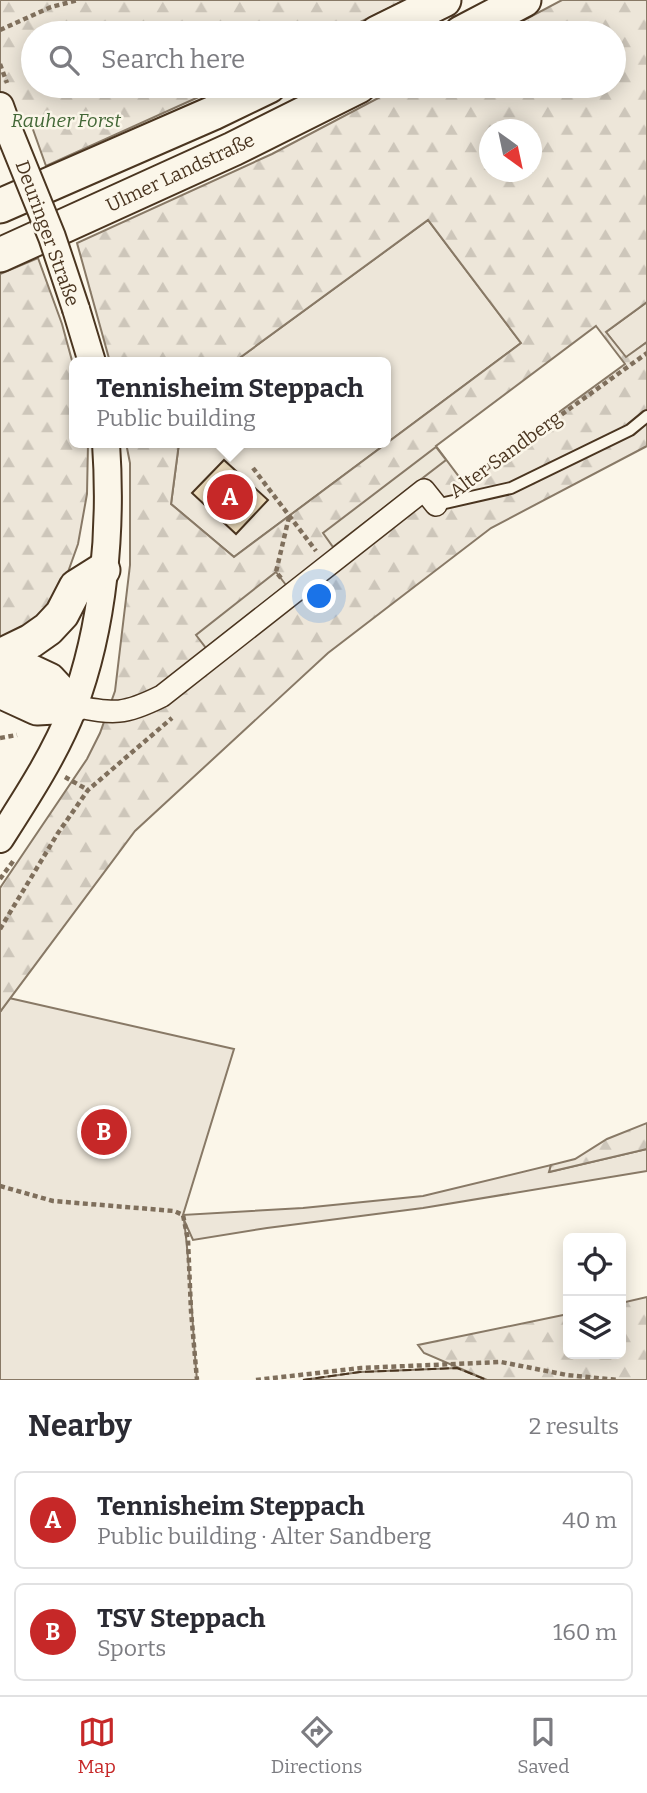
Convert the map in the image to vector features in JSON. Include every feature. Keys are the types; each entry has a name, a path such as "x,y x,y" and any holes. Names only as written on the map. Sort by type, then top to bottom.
{"main road":[{"path":"401,21 444,0"},
{"path":"484,21 524,0"},
{"name":"Ulmer Landstraße","path":"0,206 244,98"},
{"name":"Ulmer Landstraße","path":"0,255 233,149 335,98"},
{"path":"0,657 48,629 62,614 76,587 103,570"},
{"path":"0,657 48,680 83,708"},
{"path":"0,691 37,708 83,708"}],"street":[{"name":"Deuringer Straße","path":"0,106 52,237 90,357"},
{"path":"0,839 54,749 83,708 108,521 106,448"},
{"name":"Alter Sandberg","path":"83,708 107,713 136,709 162,696 424,490 436,505"}],"lane":[{"path":"436,505 511,488 630,430 647,416"}],"path":[{"path":"0,30 51,7 78,0"},
{"name":"Alter Sandberg","path":"470,480 647,354"},
{"path":"253,468 315,551"},
{"path":"276,572 289,516"},
{"path":"0,929 58,833 88,790 177,714"},
{"path":"0,738 16,734"},
{"path":"0,1186 53,1201 174,1211 183,1215 188,1240 198,1380"},
{"path":"256,1380 362,1368 501,1362 567,1375 618,1380"}],"green space":[{"name":"Rauher Forst","path":"0,0 405,0 362,21 21,21 21,98 196,98 46,166 31,124 0,135"},
{"path":"562,0 647,0 647,302 606,332 626,357 647,342 647,446 491,528 328,653 135,831 0,1012 0,888 87,759 100,733 115,691 130,565 130,463 127,448 178,448 171,504 234,557 380,448 391,448 391,440 521,343 428,220 241,357 109,357 77,243 272,154 378,98 626,98 626,21 523,21","holes":["596,326 625,364 463,482 436,446"]},
{"path":"428,220 521,343 391,440 391,357 241,357"},
{"path":"38,258 71,357 69,448 88,448 87,494 78,544 58,600 36,621 0,638 0,274"},
{"path":"647,302 647,342 626,358 606,332"},
{"path":"178,448 380,448 234,557 171,504"},
{"path":"9,998 234,1049 183,1215 303,1208 423,1196 551,1165 550,1172 647,1149 647,1171 423,1208 193,1240 184,1220 197,1380 0,1380 0,1012"},
{"path":"647,1123 647,1149 549,1172 551,1165 575,1159 607,1139"},
{"path":"647,1297 647,1380 487,1380 424,1353 418,1345 563,1315 563,1359 626,1359 626,1302"},
{"path":"457,1368 487,1380 303,1380 360,1372"}],"shaded area":[{"path":"436,447 446,460 333,547 323,533"},
{"path":"276,572 286,585 206,648 196,635"}],"building":[{"path":"224,460 268,500 236,534 192,493"}],"fence":[{"path":"303,1380 360,1372 457,1368 487,1380"}],"place":[{"name":"Tennisheim Steppach","path":"230,497"},
{"name":"TSV Steppach","path":"104,1132"}]}
